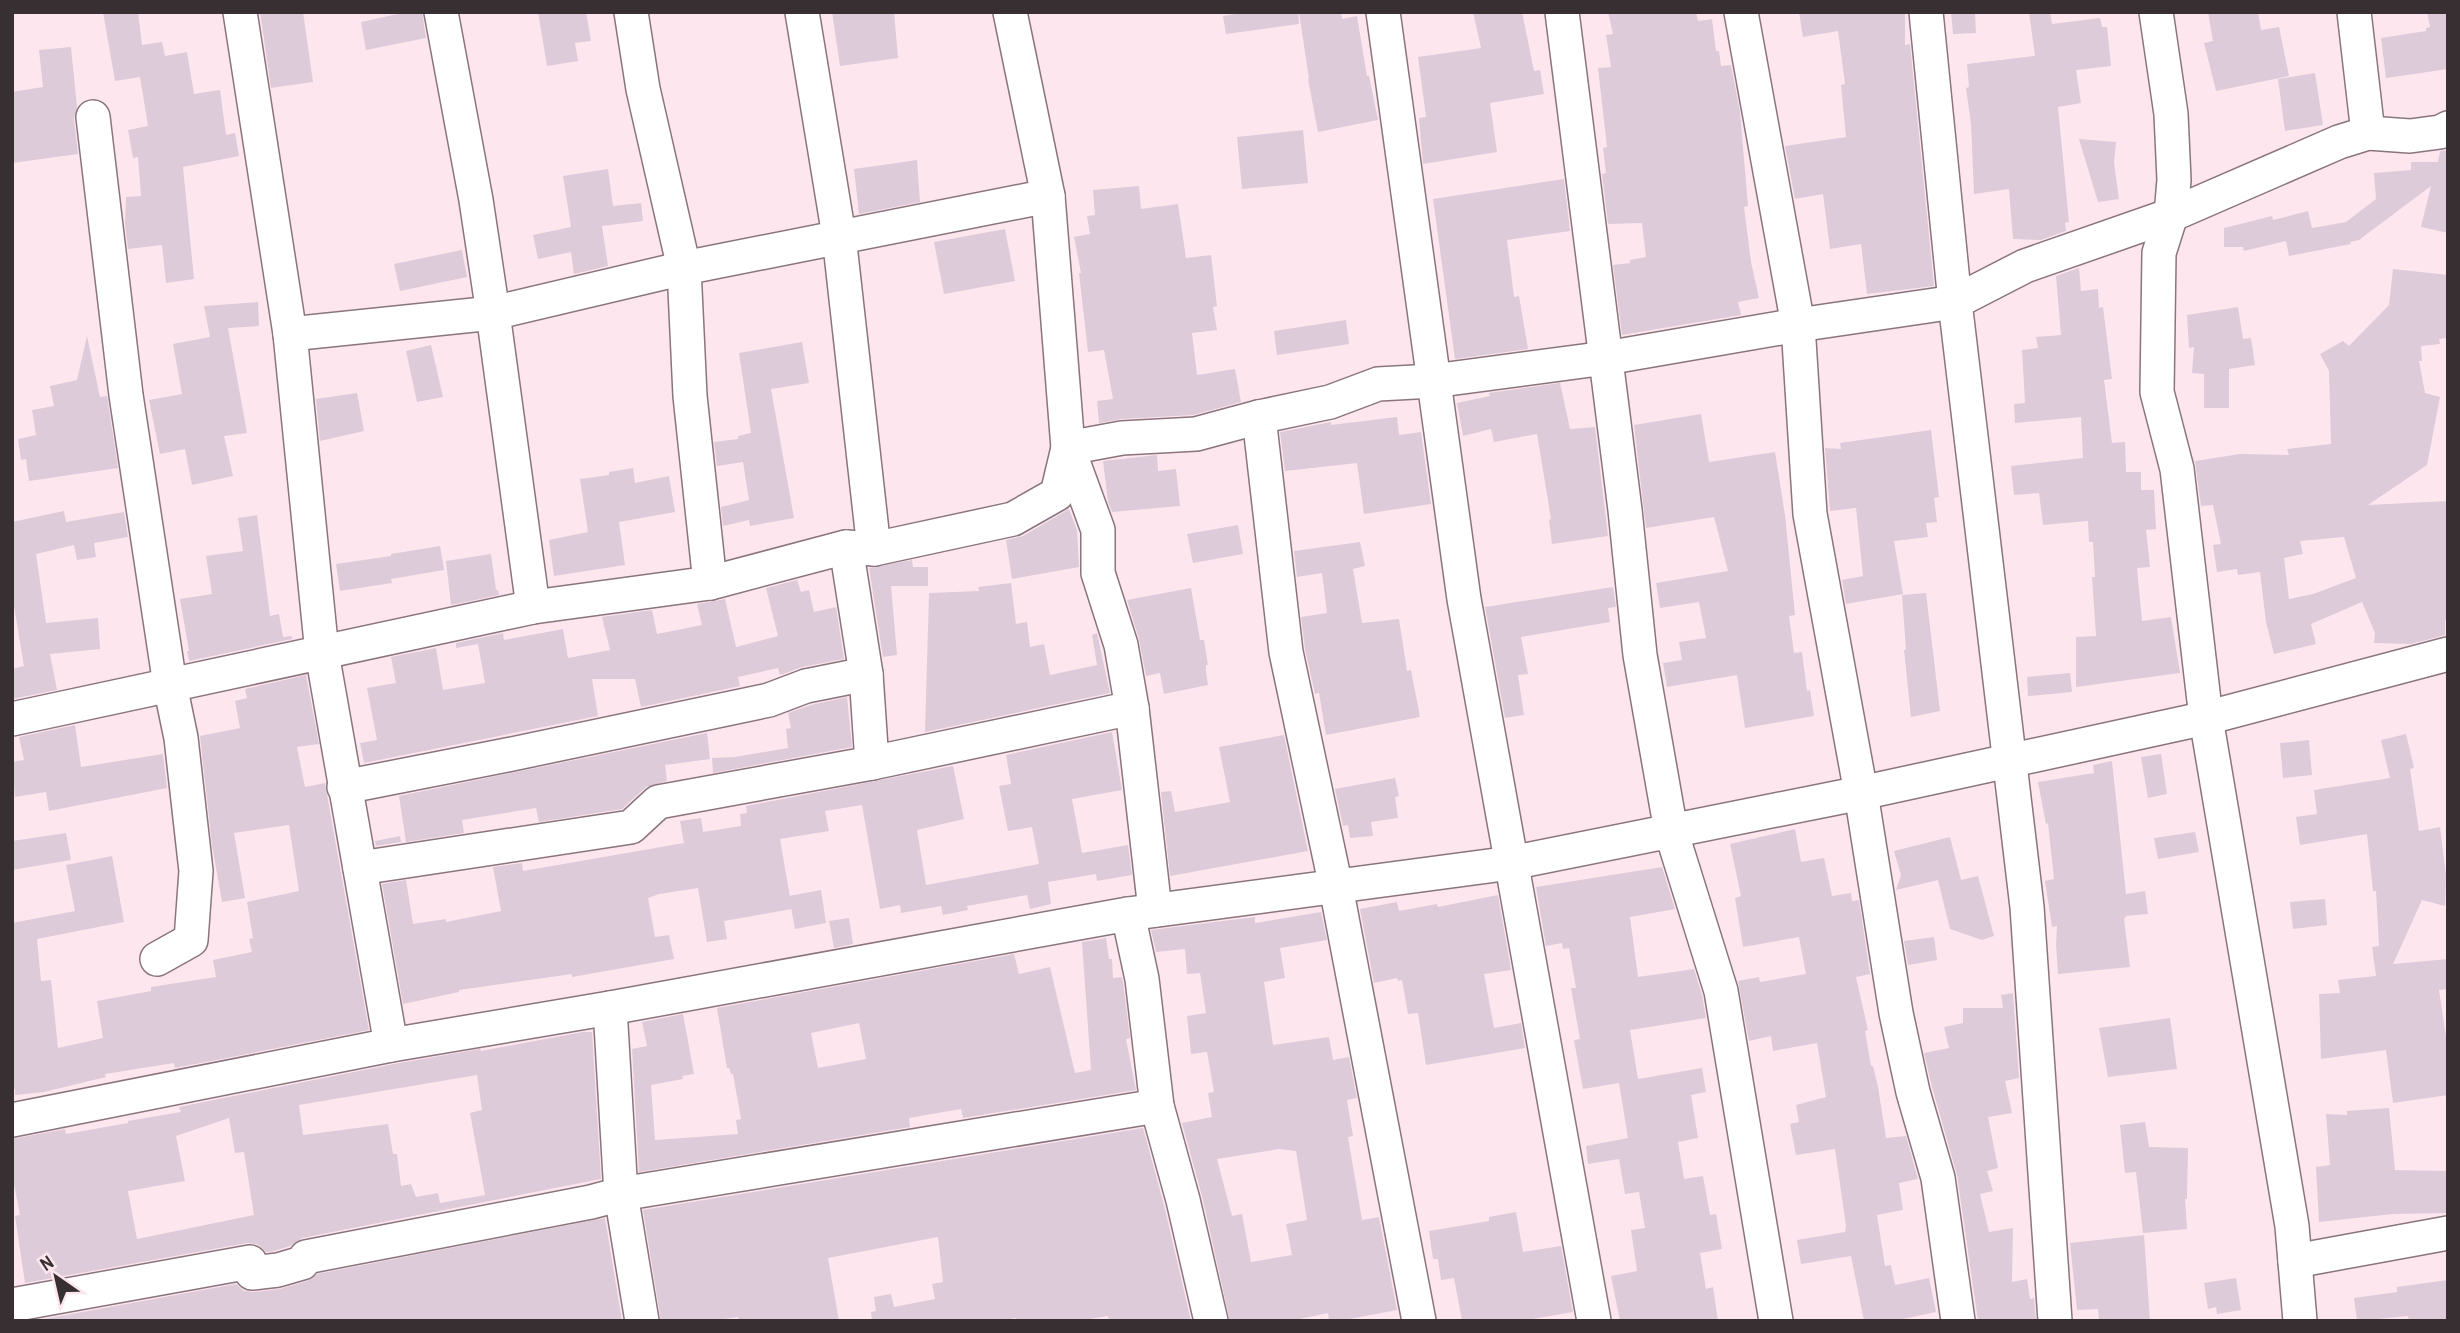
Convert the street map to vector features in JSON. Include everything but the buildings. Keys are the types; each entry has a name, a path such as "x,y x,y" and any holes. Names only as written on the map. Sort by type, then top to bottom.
{"street":[{"path":"240,12 290,334 322,653 391,1045"},
{"path":"441,12 494,313 533,607"},
{"path":"631,12 643,89 684,268 690,396 710,583"},
{"path":"802,12 839,236 872,763"},
{"path":"1010,12 1048,196 1068,448 1098,530 1098,573 1121,645 1132,708 1142,979 1157,1106 1183,1199 1211,1321"},
{"path":"1382,12 1464,599 1594,1321"},
{"path":"1562,12 1625,510 1640,655 1671,831 1721,990 1776,1321"},
{"path":"1741,12 1798,324 1810,514 1861,793 1896,1013 1913,1092 1938,1178 1958,1321"},
{"path":"1926,12 1955,302 2027,906 2055,1321"},
{"path":"2156,12 2171,114 2174,180 2171,215 2160,253 2157,392 2177,469 2206,718 2292,1226 2300,1321"},
{"path":"2354,12 2368,134"},
{"path":"93,117 126,395 170,685 181,738 196,871 191,940 157,959"},
{"path":"1068,448 1122,438 1196,434 1330,402 1378,384 1433,381 1606,358 1798,324 1955,302 2025,266 2171,215 2339,142 2368,134 2410,136 2440,132 2448,128"},
{"path":"290,334 494,313 684,268 1048,196"},
{"path":"1259,417 1286,652 1336,887 1419,1321"},
{"path":"12,719 533,607 710,583 860,548 1013,520 1057,494 1068,448"},
{"path":"12,1120 391,1045 1141,912 1511,863 1861,793 2206,718 2448,654"},
{"path":"344,787 769,700 806,686 866,674"},
{"path":"360,868 631,827 658,803 872,763 1132,708"},
{"path":"610,1008 621,1194 642,1321"},
{"path":"12,1305 250,1262 252,1273 278,1269 302,1263 306,1257 621,1194 1157,1106"},
{"path":"2295,1261 2448,1233"}]}
